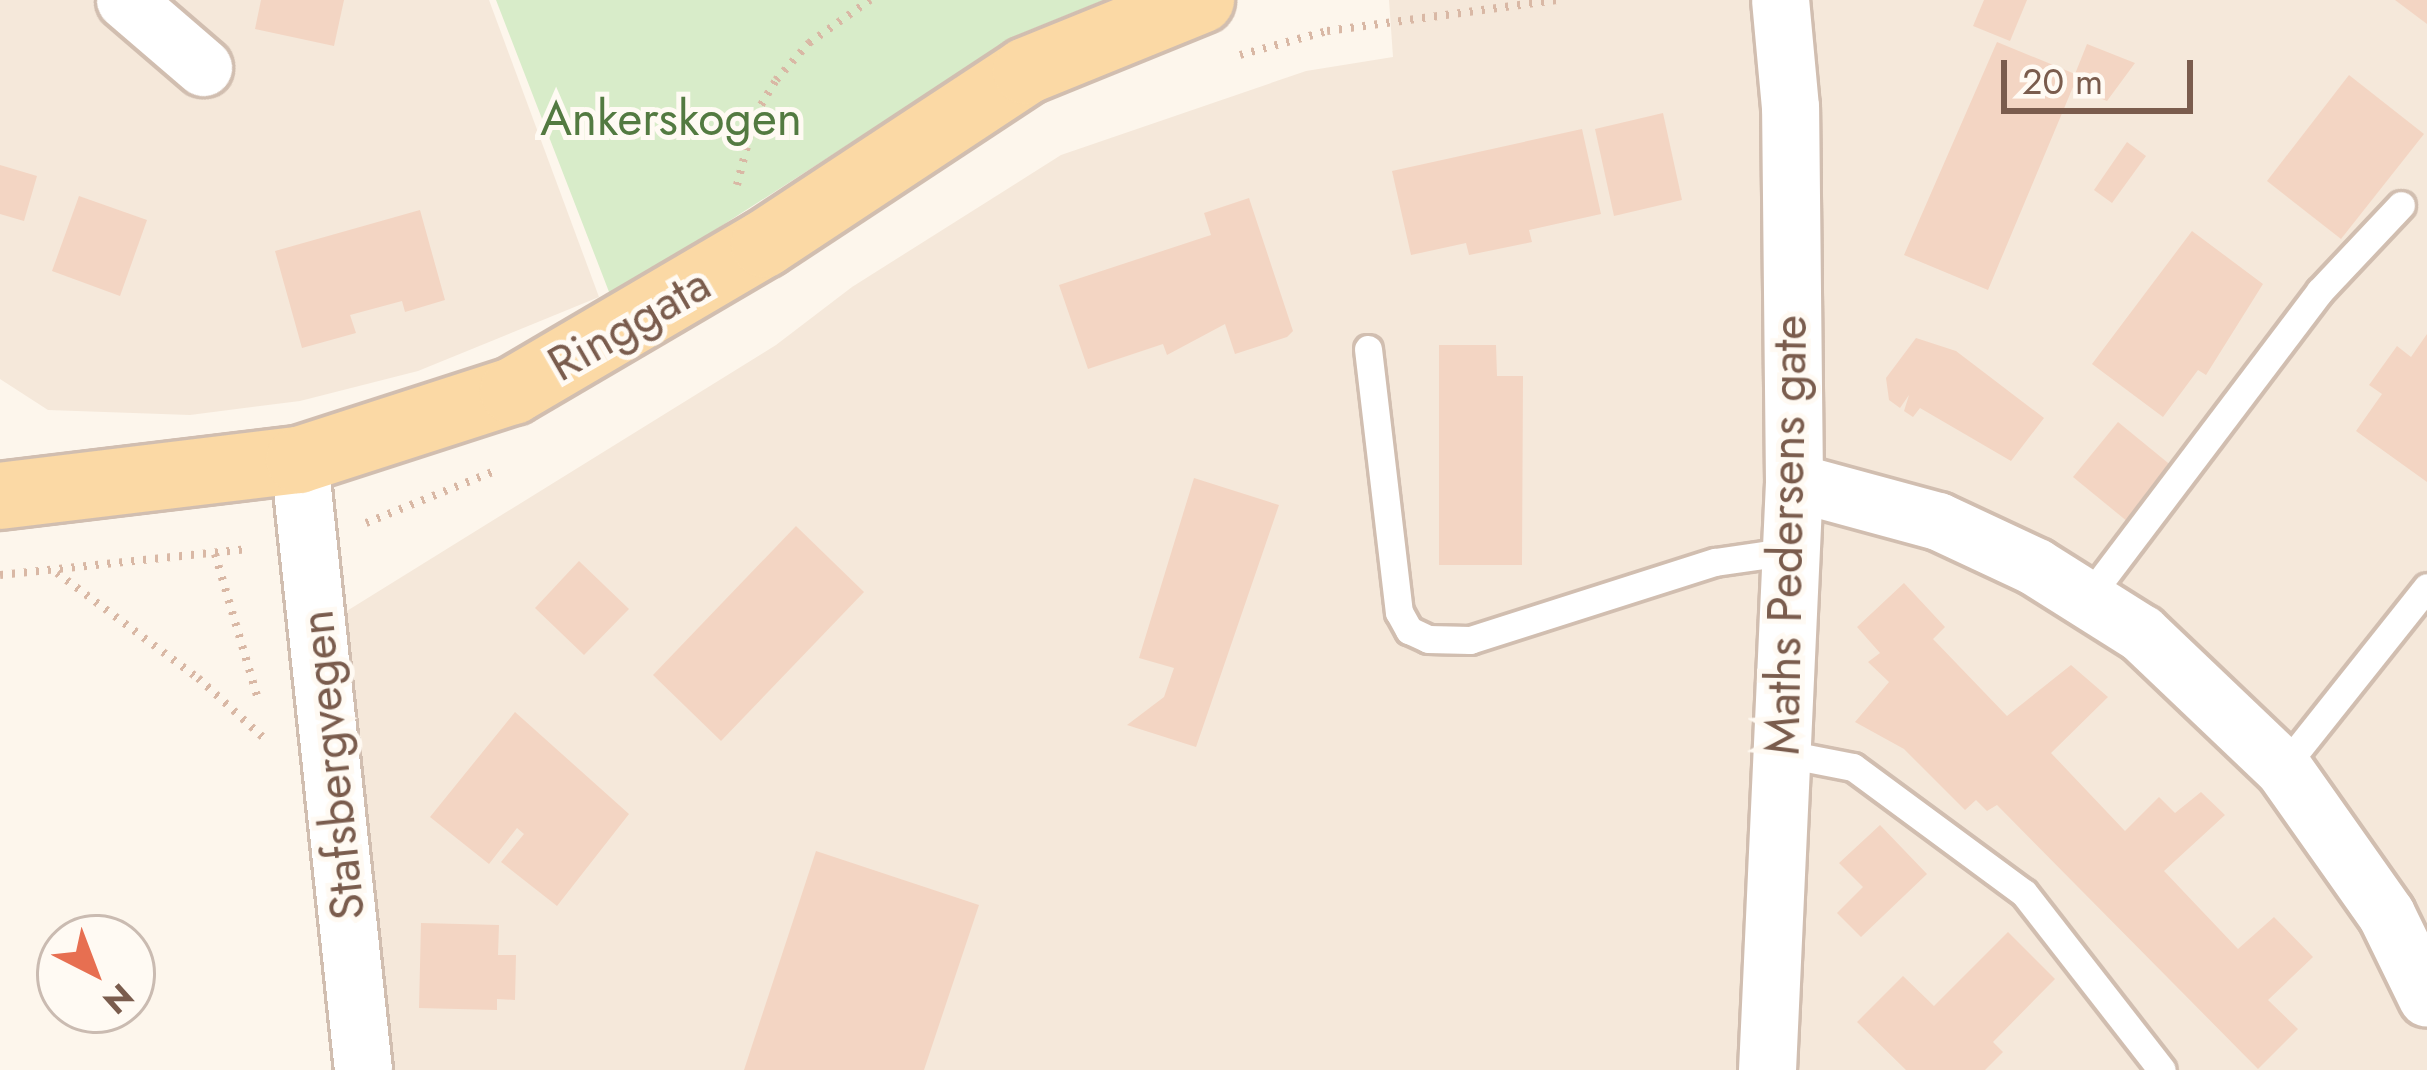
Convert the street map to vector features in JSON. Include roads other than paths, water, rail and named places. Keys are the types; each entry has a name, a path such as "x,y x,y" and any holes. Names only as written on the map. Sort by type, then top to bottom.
{"main road":[{"name":"Ringgata","path":"0,496 299,460 513,391 764,244 1026,71 1201,0"}],"street":[{"path":"125,0 203,68"},
{"name":"Maths Pedersens gate","path":"1767,1070 1794,482 1790,107 1780,0"},
{"name":"Stafsbergvegen","path":"299,460 363,1070"},
{"path":"1794,482 1938,521 2087,599 2141,633 2283,768 2386,914 2427,998"}],"lane":[{"path":"2087,599 2320,291 2402,205"},
{"path":"1368,349 1394,585 1409,630 1470,640 1715,562 1790,551"},
{"path":"2283,768 2427,587"},
{"path":"1781,753 1853,767 2024,893 2162,1070"}],"park label":[{"name":"Ankerskogen","path":"671,119"}]}
